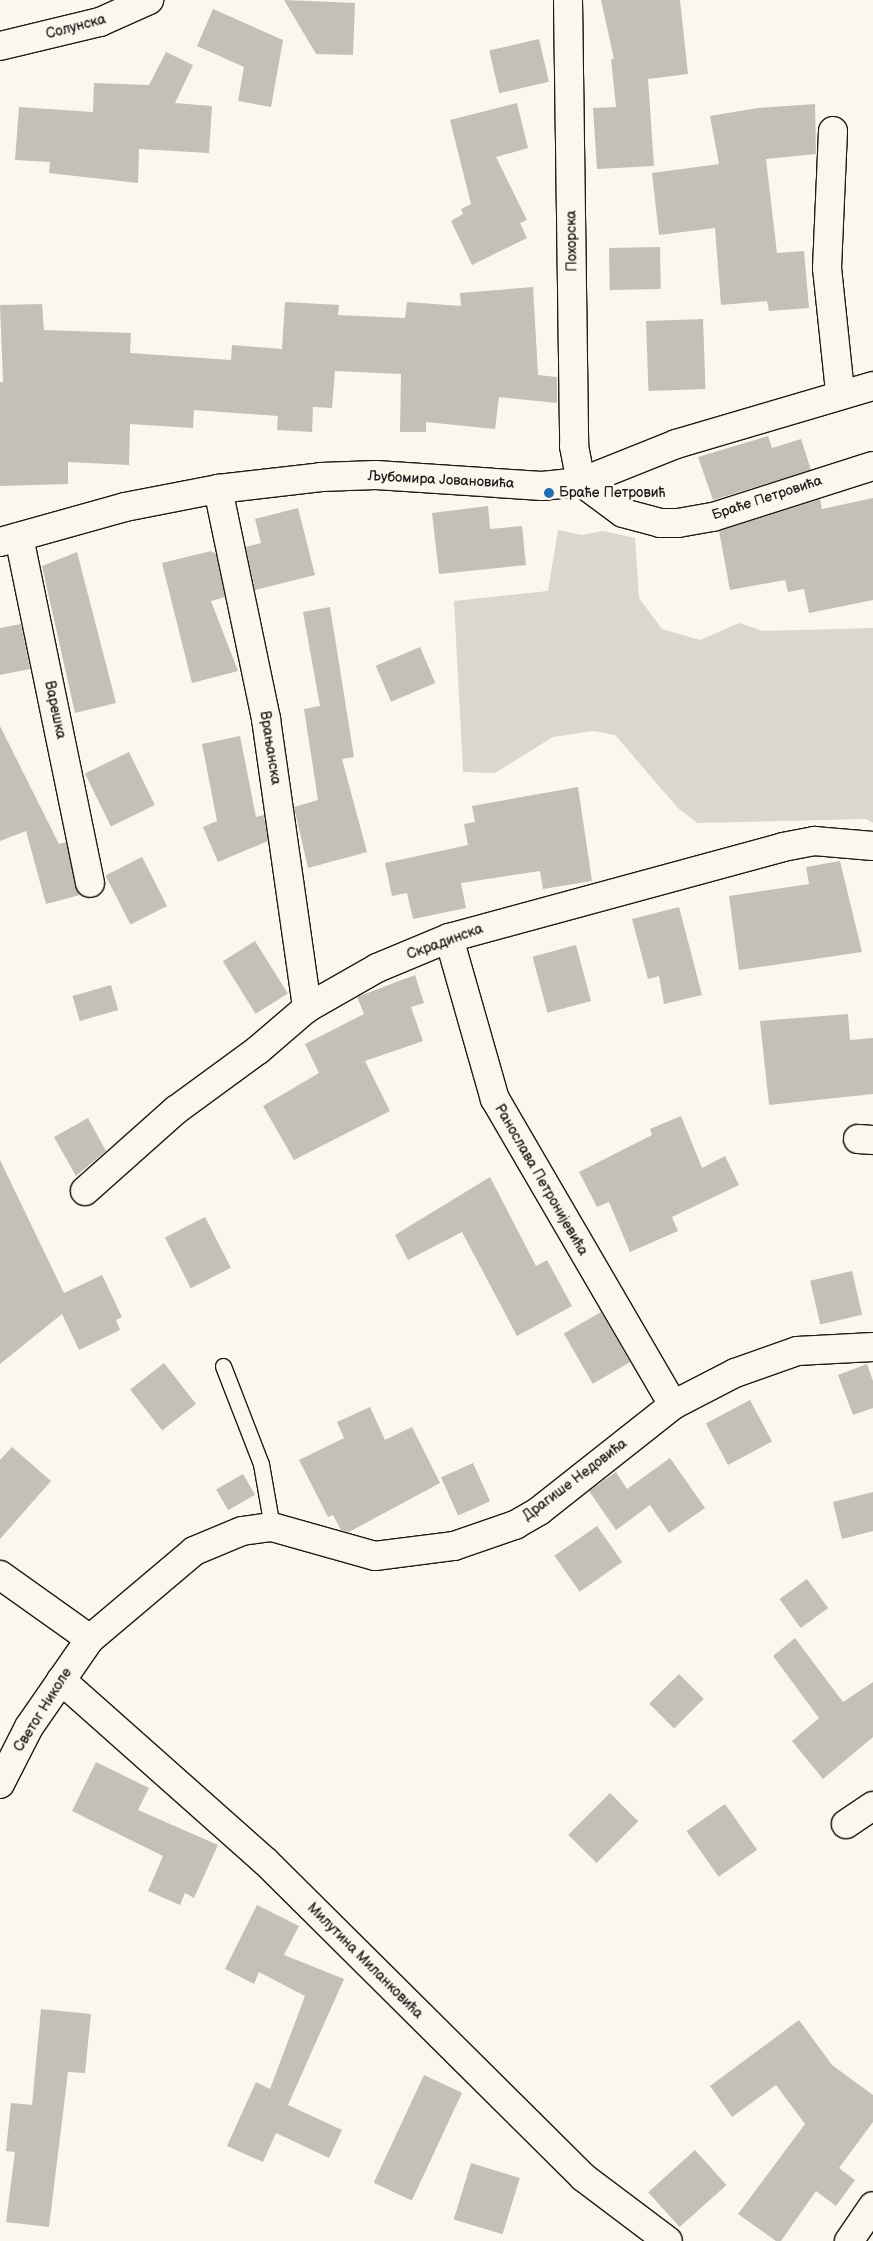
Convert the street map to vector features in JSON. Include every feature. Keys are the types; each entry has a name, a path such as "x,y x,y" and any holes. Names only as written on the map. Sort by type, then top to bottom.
{"street":[{"name":"Солунска","path":"0,46 100,22 149,0"},
{"name":"Похорска","path":"568,0 574,446 581,482"},
{"path":"833,131 827,268 840,392"},
{"name":"Љубомира Јовановића","path":"10,539 125,507 218,490 321,477 376,475 542,486 581,482 676,444 840,392 873,386"},
{"name":"Браће Петровића","path":"581,482 623,513 660,523 678,523 713,517 873,466"},
{"name":"Врањанска","path":"218,490 266,718 307,1008"},
{"name":"Варешка","path":"10,539 90,883"},
{"name":"Скрадинска","path":"85,1190 176,1110 258,1050 307,1008 377,968 449,938 783,847 814,841 873,846"},
{"name":"Ранослава Петронијевића","path":"449,938 495,1099 673,1405"},
{"name":"Драгише Недовића","path":"90,1639 194,1551 242,1531 272,1527 375,1556 454,1546 515,1525 539,1511 673,1405 735,1373 797,1351 873,1347"},
{"path":"0,1575 90,1639"},
{"name":"Светог Николе","path":"0,1784 29,1727 90,1639"},
{"name":"Милутина Миланковића","path":"61,1680 266,1862 583,2177 668,2241"},
{"path":"846,1824 873,1806"},
{"path":"848,2241 873,2206"}],"lane":[{"path":"223,1366 261,1464 272,1527"}],"shaded area":[{"path":"558,530 582,535 603,531 635,538 639,598 662,629 700,640 739,623 763,631 873,628 873,823 866,819 697,823 678,808 615,735 593,731 553,737 495,773 463,772 454,601 548,591"}],"building":[{"path":"284,0 355,3 353,55 316,54"},
{"path":"601,0 680,0 688,74 648,79 654,166 597,169 593,108 616,107 611,59 614,59"},
{"path":"213,9 283,40 271,107 238,101 244,67 197,46"},
{"path":"539,39 549,82 499,93 489,50"},
{"path":"166,52 193,65 175,103 212,106 209,153 139,149 138,183 49,173 50,162 15,160 19,107 93,112 94,83 149,85"},
{"path":"517,103 528,148 496,157 527,220 520,223 527,238 472,265 451,221 463,214 461,209 471,204 450,120"},
{"path":"815,104 816,154 766,159 777,253 804,251 809,308 769,311 767,301 721,305 715,228 659,235 652,173 719,164 710,116 758,108"},
{"path":"660,247 661,289 610,290 609,248"},
{"path":"533,287 538,375 557,377 557,403 499,397 495,429 426,422 426,432 400,432 401,374 335,371 332,408 313,407 312,432 277,430 278,416 194,410 193,428 130,424 129,465 68,462 68,484 0,486 0,382 3,382 0,305 42,304 44,330 131,333 130,353 231,360 232,345 282,349 285,302 339,305 338,315 405,318 407,302 461,306 460,293"},
{"path":"703,319 705,389 648,391 646,321"},
{"path":"768,436 772,448 801,439 811,470 713,500 698,457"},
{"path":"873,498 873,600 809,613 804,589 788,592 785,580 730,590 719,531 820,499 822,509"},
{"path":"488,506 490,529 522,526 526,565 439,574 432,513"},
{"path":"298,508 315,575 255,590 246,547 261,543 255,519"},
{"path":"211,551 216,554 225,597 211,601 238,671 192,683 162,563"},
{"path":"77,552 116,703 75,713 42,566"},
{"path":"330,607 354,757 342,759 367,852 308,868 294,807 318,800 304,709 320,706 303,612"},
{"path":"21,624 30,669 0,675 0,628"},
{"path":"420,647 435,683 391,702 376,666"},
{"path":"0,726 59,844 66,842 80,895 46,904 26,831 0,841"},
{"path":"240,736 256,817 264,815 268,841 218,862 203,827 217,821 202,744"},
{"path":"129,752 155,805 111,827 85,773"},
{"path":"578,787 592,881 543,889 540,871 461,883 466,908 413,919 407,893 392,896 385,863 468,845 464,824 475,822 472,806"},
{"path":"142,857 167,906 130,925 105,876"},
{"path":"840,861 862,952 739,970 729,896 809,884 806,867"},
{"path":"679,907 702,995 664,1004 659,976 648,979 632,919"},
{"path":"255,941 288,994 256,1014 223,961"},
{"path":"576,945 591,1001 548,1013 533,957"},
{"path":"415,975 424,1003 411,1007 423,1041 365,1061 390,1111 294,1160 263,1106 319,1073 305,1044 364,1014 357,997"},
{"path":"111,985 118,1010 80,1021 73,996"},
{"path":"848,1014 850,1040 873,1038 873,1094 769,1105 760,1021"},
{"path":"681,1116 702,1168 725,1156 739,1185 672,1217 678,1231 630,1252 609,1202 597,1207 579,1172 652,1135 650,1129"},
{"path":"88,1118 106,1151 76,1176 54,1137"},
{"path":"0,1160 64,1293 102,1275 122,1317 116,1320 120,1330 79,1350 62,1314 0,1364"},
{"path":"490,1177 536,1266 547,1260 572,1306 517,1336 462,1232 408,1260 395,1235"},
{"path":"205,1217 231,1268 191,1288 165,1237"},
{"path":"852,1271 862,1315 820,1325 810,1281"},
{"path":"601,1312 630,1362 593,1384 564,1334"},
{"path":"164,1363 196,1404 162,1430 130,1389"},
{"path":"867,1364 873,1381 873,1408 853,1415 838,1375"},
{"path":"750,1400 772,1441 728,1465 706,1423"},
{"path":"370,1407 385,1440 412,1427 440,1483 349,1532 341,1530 333,1515 328,1517 299,1460 344,1438 337,1422"},
{"path":"12,1447 51,1481 0,1539 0,1460"},
{"path":"670,1458 705,1508 669,1533 650,1505 616,1530 589,1491 616,1472 627,1489"},
{"path":"473,1463 490,1501 458,1516 441,1477"},
{"path":"243,1474 255,1495 228,1510 216,1490"},
{"path":"873,1492 873,1531 842,1539 833,1502"},
{"path":"597,1526 622,1562 580,1592 554,1556"},
{"path":"807,1579 828,1608 801,1628 779,1599"},
{"path":"795,1638 843,1702 873,1682 873,1737 823,1779 792,1741 819,1718 773,1656"},
{"path":"679,1674 704,1699 674,1728 649,1704"},
{"path":"96,1762 149,1788 138,1810 218,1845 194,1898 185,1893 180,1905 148,1891 163,1856 72,1811"},
{"path":"610,1793 638,1821 597,1863 568,1835"},
{"path":"725,1804 757,1850 719,1877 686,1831"},
{"path":"257,1905 299,1926 284,1955 344,1979 288,2105 342,2130 329,2158 276,2133 263,2162 227,2146 256,2082 270,2089 305,1996 259,1972 254,1984 225,1969"},
{"path":"41,2009 91,2014 85,2073 68,2072 49,2227 6,2222 15,2152 6,2151 11,2103 32,2105"},
{"path":"799,2020 832,2065 873,2095 873,2122 839,2168 855,2180 836,2206 816,2191 781,2241 776,2241 738,2214 805,2124 776,2085 732,2117 710,2086"},
{"path":"424,2075 462,2093 412,2201 374,2183"},
{"path":"695,2150 726,2185 680,2227 648,2192"},
{"path":"471,2163 520,2178 503,2234 454,2219"}],"place":[{"name":"Браће Петровић","path":"549,493"}]}
